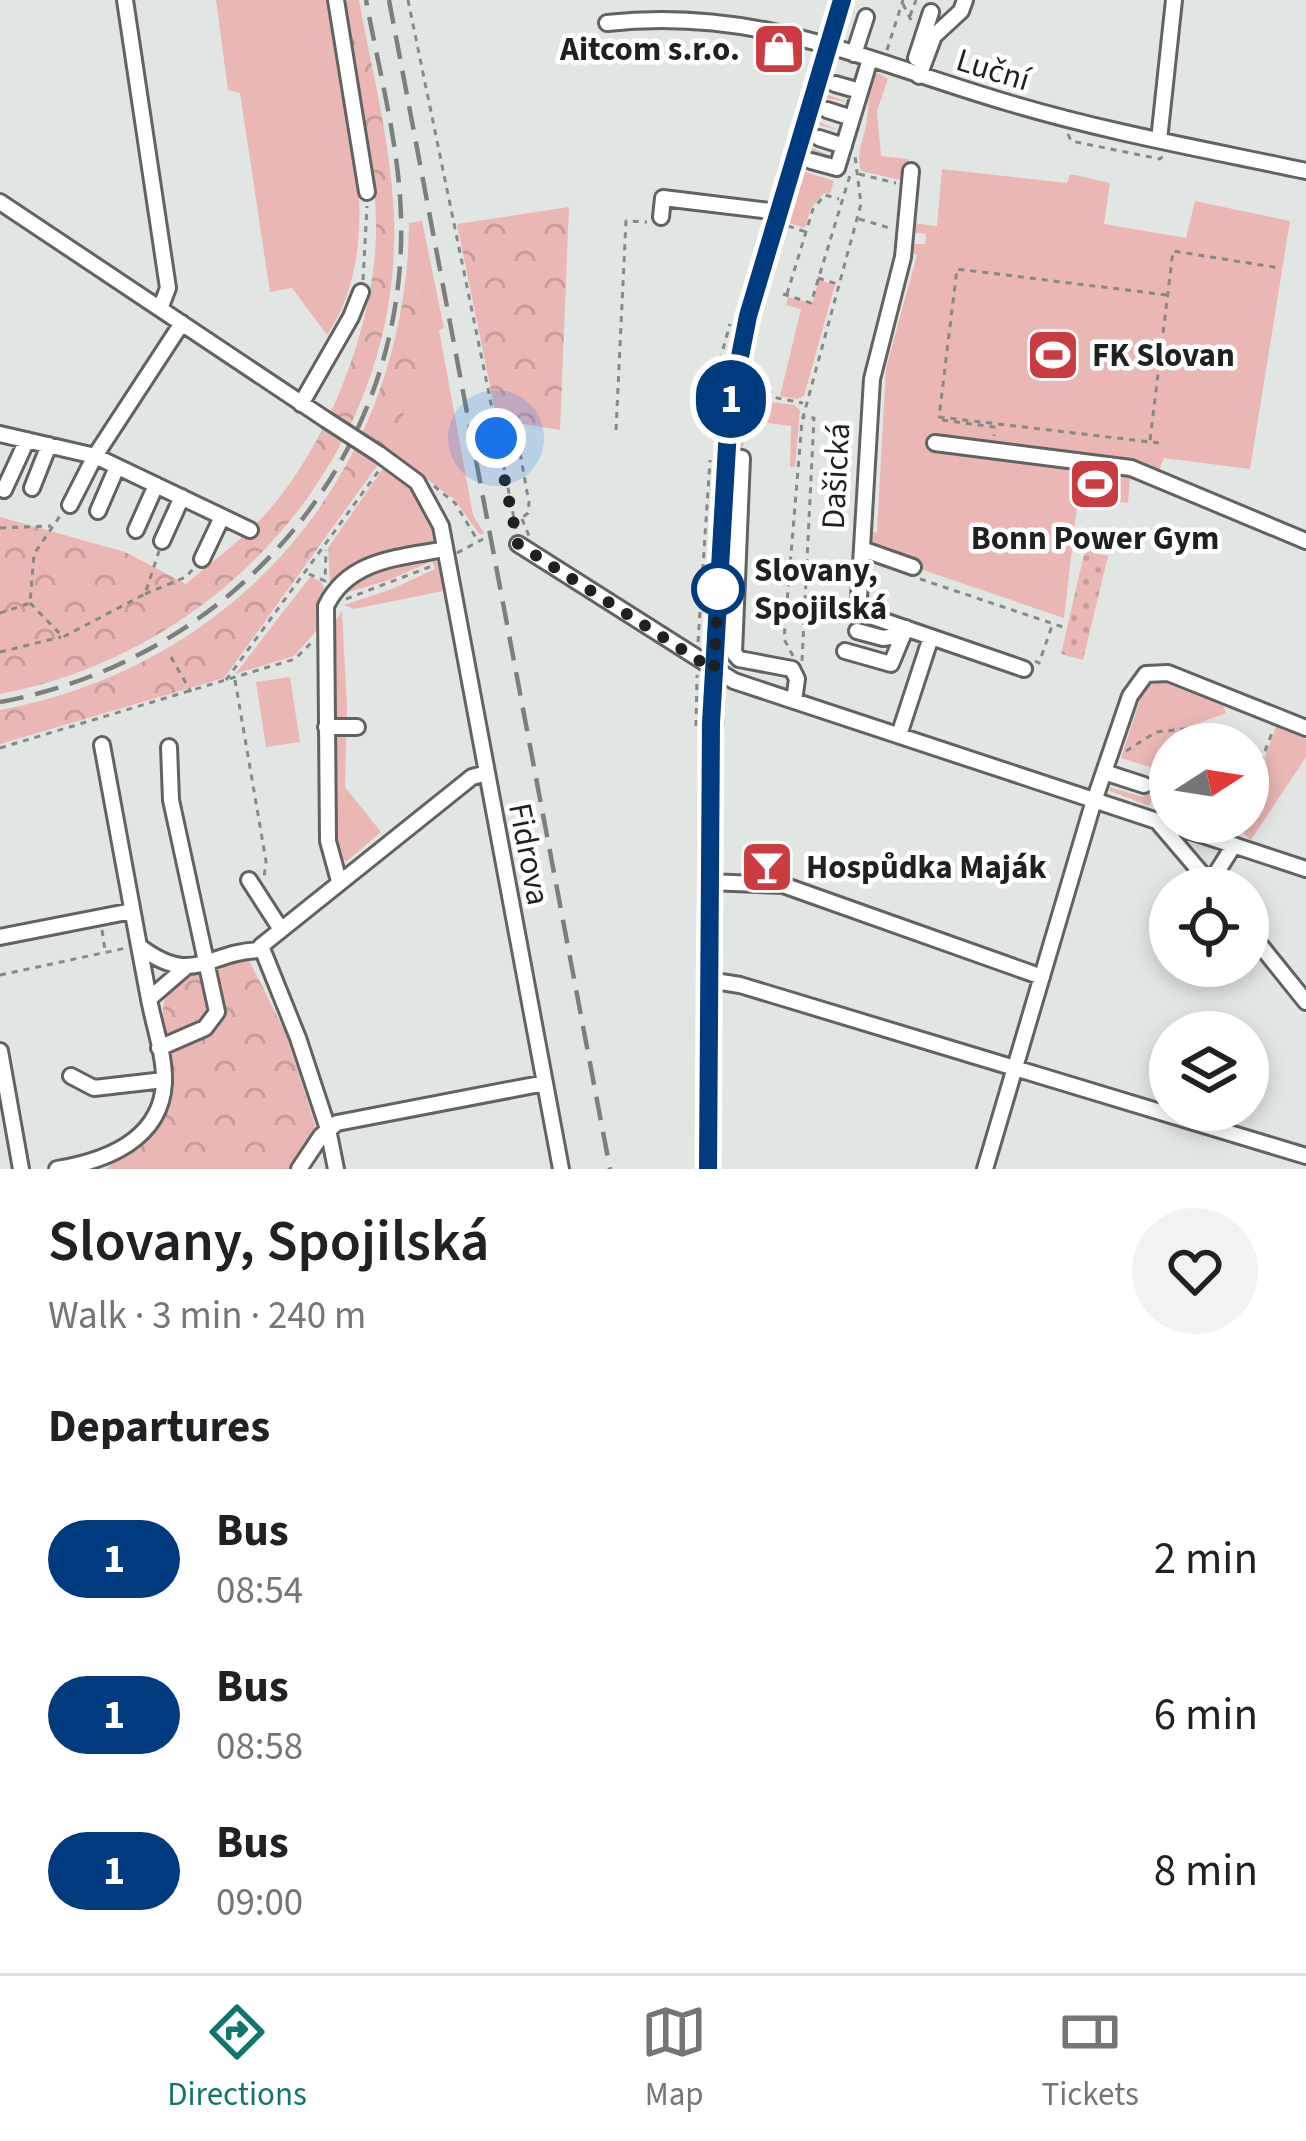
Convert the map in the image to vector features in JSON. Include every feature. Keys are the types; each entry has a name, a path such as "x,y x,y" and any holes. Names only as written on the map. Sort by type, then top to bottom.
{"main road":[{"path":"708,1169 706,664 730,538 725,457 741,343 842,0"}],"street":[{"path":"125,0 168,288 160,309"},
{"path":"336,0 367,192"},
{"path":"666,0 667,18"},
{"path":"915,74 934,36 961,11 965,0"},
{"path":"1159,140 1174,0"},
{"path":"915,74 932,12"},
{"path":"854,54 866,17"},
{"name":"Luční","path":"607,23 667,18 746,24 1043,113 1306,171"},
{"path":"811,161 837,169 849,152 852,118 876,62"},
{"path":"835,84 860,92"},
{"path":"827,110 852,118"},
{"path":"819,138 849,152"},
{"name":"Dašická","path":"910,179 903,257 872,379 860,609 904,632 1026,664"},
{"path":"661,217 663,198 778,212"},
{"name":"Fidrova","path":"0,202 411,476 427,496 450,551 561,1169"},
{"path":"302,404 361,292"},
{"path":"70,505 94,456 182,323"},
{"path":"0,434 94,456 250,530"},
{"path":"4,490 27,440"},
{"path":"935,443 1121,466 1306,541"},
{"path":"32,488 49,445"},
{"path":"98,511 117,467"},
{"path":"136,530 157,485"},
{"path":"162,542 182,497"},
{"path":"202,559 222,517"},
{"path":"730,538 734,653 739,659 782,666 796,674 794,701"},
{"path":"524,540 706,664 794,701 1306,869"},
{"path":"862,549 911,571"},
{"path":"339,881 328,849 326,606 353,572 375,563 450,551"},
{"path":"856,631 883,638 904,632"},
{"path":"844,651 892,664 904,632"},
{"path":"899,736 931,637"},
{"path":"985,1169 1095,799 1139,680 1153,672 1168,673 1306,728"},
{"path":"326,727 357,727"},
{"path":"64,1168 111,1153 146,1132 164,1080 103,746"},
{"path":"159,1048 214,1020 217,998 171,800 169,747"},
{"path":"1104,772 1144,785"},
{"path":"149,999 184,968 261,948 472,777 487,773"},
{"path":"1142,815 1163,826 1197,867"},
{"path":"1222,867 1234,845"},
{"path":"249,880 280,928"},
{"path":"708,882 776,883 1042,977"},
{"path":"0,937 132,911"},
{"path":"139,946 184,968"},
{"path":"261,948 298,1039 336,1169"},
{"path":"1269,956 1306,1002"},
{"path":"708,980 740,985 1306,1156"},
{"path":"1,1060 6,1119 21,1169"},
{"path":"71,1076 94,1088 164,1080"},
{"path":"299,1169 328,1129 346,1120 545,1083"}],"path":[{"path":"408,0 452,226 524,540"},
{"path":"903,1 910,18 916,0"},
{"path":"876,62 903,1"},
{"path":"842,200 825,194 813,209 785,295 811,302 842,200 849,152"},
{"path":"782,666 803,417 857,219 862,195 857,173 910,179"},
{"path":"361,292 367,192"},
{"path":"616,430 626,220 660,223 661,217"},
{"path":"857,219 896,230"},
{"path":"1150,442 1173,250 1280,268"},
{"path":"1159,443 939,417 957,269 1167,295"},
{"path":"818,278 839,285"},
{"path":"767,389 777,398 806,403"},
{"path":"784,639 802,669 814,418 803,417"},
{"path":"942,420 994,427 993,450"},
{"path":"500,447 508,436 519,444 529,508 520,519 524,540"},
{"path":"225,681 326,547 383,457"},
{"path":"799,465 811,465"},
{"path":"797,489 810,489"},
{"path":"63,637 30,603 34,554 70,505"},
{"path":"450,551 481,540 467,519"},
{"path":"0,528 51,526"},
{"path":"795,536 808,536"},
{"path":"145,594 162,542"},
{"path":"307,573 325,581 326,547"},
{"path":"704,554 706,664"},
{"path":"0,652 63,637 186,577 202,559"},
{"path":"342,602 434,565"},
{"path":"911,571 1066,628"},
{"path":"787,597 805,598"},
{"path":"0,613 30,603"},
{"path":"1026,664 1039,663 1053,623"},
{"path":"0,748 295,659 324,634"},
{"path":"171,657 190,692"},
{"path":"235,678 266,861 261,898"},
{"path":"1269,731 1274,716"},
{"path":"1119,754 1149,736"},
{"path":"100,918 106,952"},
{"path":"0,975 139,946"}],"green space":[{"path":"216,0 327,0 352,127 359,215 356,258 346,298 327,335 292,288 270,292 240,93 228,90"},
{"path":"341,0 359,0 385,135 394,216 389,302 368,384 333,459 285,527 226,586 158,634 82,671 0,694 0,517 125,552 186,584 247,533 280,496 324,426 357,345 374,264 376,226 369,141"},
{"path":"830,70 825,94 849,102 824,98 817,121 840,131 817,124 810,147 833,157 809,150 803,171 834,181 830,194 824,193 811,208 805,228 785,222"},
{"path":"879,73 888,79 877,111 881,156 909,159 906,176 900,180 861,171 859,164 871,82"},
{"path":"942,169 1067,183 1075,175 1110,183 1104,224 1186,238 1195,201 1290,221 1250,469 1164,458 1153,485 1130,479 1128,503 1078,498 1064,618 920,569 921,562 881,551 868,540 868,533 877,532 886,368 917,255 909,252 910,244 925,244 926,234 912,232 912,223 937,226"},
{"path":"569,207 560,430 497,420 457,224"},
{"path":"422,221 473,515 484,533 480,535 454,499 388,451 395,441 423,315 408,254 409,223"},
{"path":"408,254 423,315 417,371 395,441 224,678 0,744 0,710 83,688 158,654 225,608 284,553 332,489 369,417 395,338"},
{"path":"819,280 835,285 804,396 780,396 801,309 786,305 788,297 812,303"},
{"path":"751,392 750,399 800,410 795,467 790,467 791,426 746,420 743,447 736,453 739,399"},
{"path":"386,464 419,495 437,536 429,545 363,560 330,584 328,548"},
{"path":"1085,550 1108,556 1083,660 1061,654"},
{"path":"431,559 442,565 448,590 354,609 344,605 435,569 432,561 339,595 369,571"},
{"path":"311,576 326,591 318,611 318,629 294,656 235,674"},
{"path":"342,610 345,787 381,832 346,862 336,837 333,626"},
{"path":"290,677 300,742 266,747 256,682"},
{"path":"1150,682 1165,683 1223,706 1226,713 1200,723 1149,723 1149,767 1121,758"},
{"path":"1276,727 1306,739 1306,757 1269,813 1269,747"},
{"path":"1149,780 1149,806 1110,787 1143,797"},
{"path":"246,954 286,1034 317,1131 290,1169 106,1169 151,1134 164,1111 163,1017 170,991 196,973"}],"railway":[{"path":"0,702 84,679 162,642 231,593 290,534 339,465 374,388 395,305 401,217 392,135 366,0"},
{"path":"389,0 610,1169"}],"bus line":[{"name":"1","path":"708,1169 711,723 729,412 748,316 842,0"}],"place":[{"name":"Aitcom s.r.o.","path":"779,49"},
{"name":"FK Slovan","path":"1053,355"},
{"name":"Bonn Power Gym","path":"1095,484"},
{"name":"Slovany, Spojilská","path":"718,589"},
{"name":"Hospůdka Maják","path":"767,867"}],"route":[{"path":"496,438 518,544 714,670 719,573 718,589"}]}
